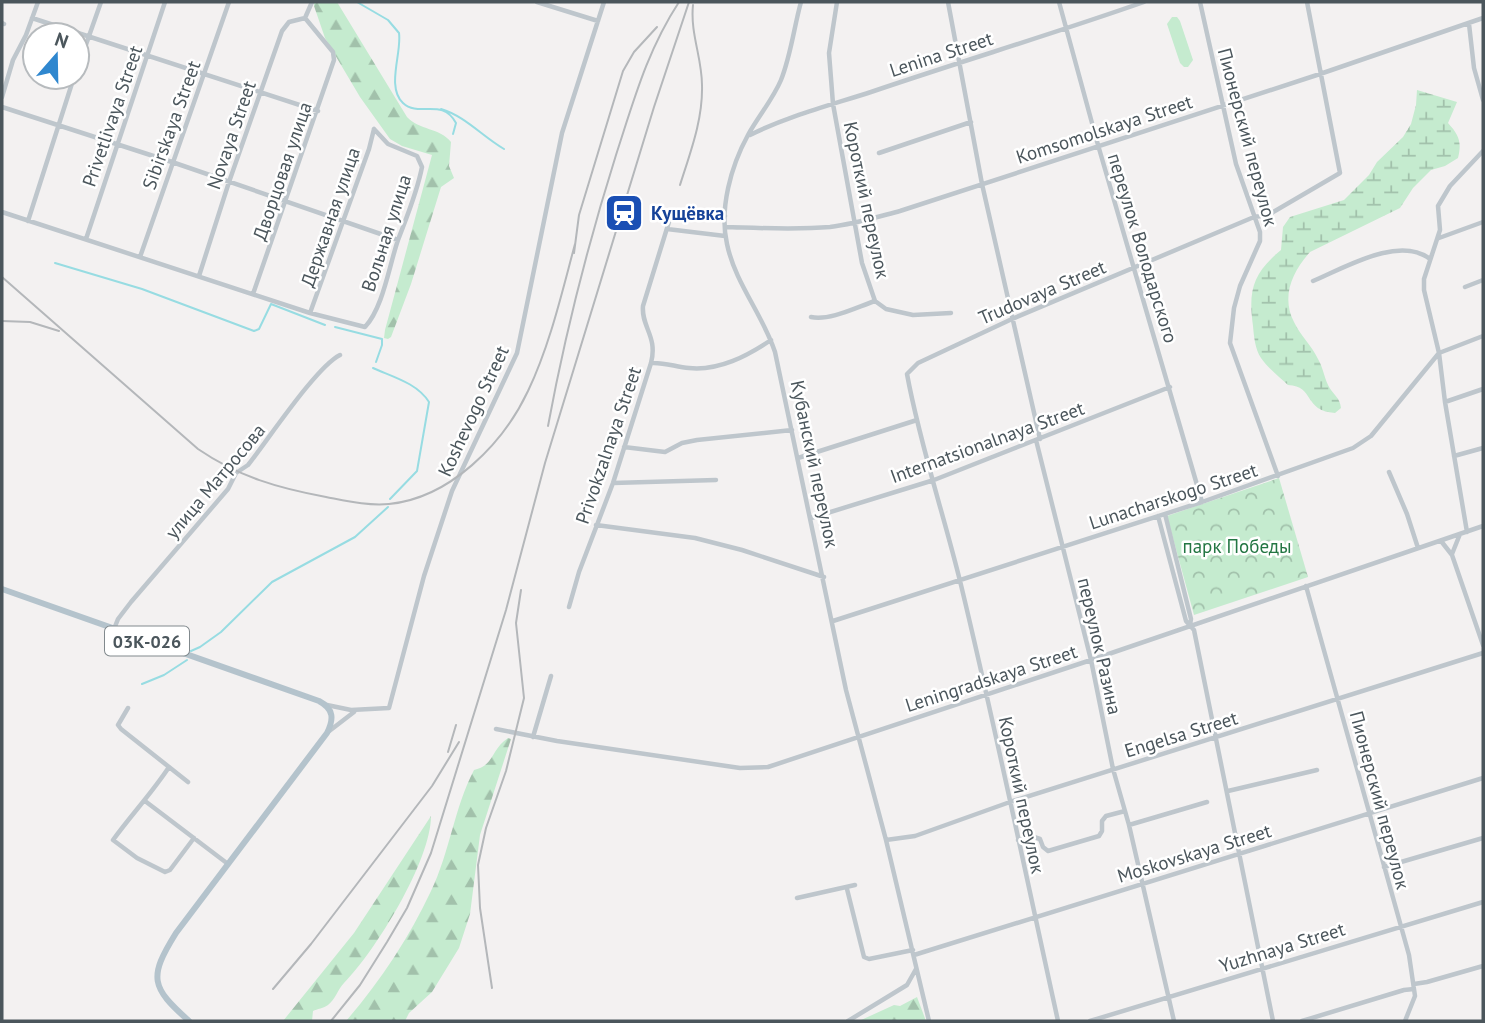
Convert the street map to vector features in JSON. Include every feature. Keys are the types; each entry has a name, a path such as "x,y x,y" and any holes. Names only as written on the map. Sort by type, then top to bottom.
{"main road":[{"name":"03К-026","path":"2,589 324,704"},
{"path":"190,1021 166,999 158,981 159,966 167,948 327,733 332,716 330,709 324,704"}],"street":[{"path":"2,97 13,60 38,2"},
{"path":"91,30 101,2"},
{"name":"Privetlivaya Street","path":"86,239 165,2"},
{"name":"Sibirskaya Street","path":"140,257 229,2"},
{"path":"305,18 312,2"},
{"path":"537,2 598,21"},
{"name":"Koshevogo Street","path":"357,710 389,708 424,576 452,491 517,353 557,155 604,2"},
{"name":"Кубанский переулок","path":"802,2 781,80 748,136 732,174 725,216 726,236 730,258 771,340 858,736 929,1021"},
{"name":"Короткий переулок","path":"837,2 829,53 833,104 862,262 875,301 886,309 913,315 951,313"},
{"name":"переулок Разина","path":"948,2 982,184 1038,440 1174,1021"},
{"name":"переулок Володарского","path":"1059,2 1202,502"},
{"name":"Lenina Street","path":"748,136 763,128 833,104 1144,2"},
{"name":"Пионерский переулок","path":"1200,2 1236,164 1260,232 1260,241 1240,286 1230,343 1278,476"},
{"path":"1307,2 1320,74"},
{"path":"32,18 42,21"},
{"name":"Дворцовая улица","path":"253,294 318,111 334,56 330,47 305,18"},
{"name":"Novaya Street","path":"199,276 285,25 305,18"},
{"name":"Komsomolskaya Street","path":"725,227 797,229 855,223 900,211 1483,18"},
{"path":"1469,24 1474,68 1483,100"},
{"path":"91,37 318,111"},
{"name":"Trudovaya Street","path":"908,371 918,363 1012,319 1254,217 1268,215 1340,173 1320,74"},
{"path":"28,221 70,91"},
{"path":"2,107 398,240"},
{"path":"879,153 971,122"},
{"name":"Державная улица","path":"310,313 374,129"},
{"name":"Вольная улица","path":"310,313 365,327 379,301 398,240 410,212 422,164 414,154 388,144 374,129"},
{"path":"1467,531 1439,353 1424,290 1440,230 1438,206 1450,186 1483,151"},
{"path":"2,212 310,313"},
{"name":"Privokzalnaya Street","path":"569,607 613,483 651,363 654,346 642,312 672,212 725,216"},
{"path":"1438,238 1483,222"},
{"path":"667,229 726,236"},
{"path":"1313,281 1350,263 1409,249 1430,260"},
{"path":"1465,287 1483,280"},
{"name":"Короткий переулок","path":"811,317 834,315 875,301"},
{"name":"Lunacharskogo Street","path":"832,621 1202,502 1353,448 1371,436 1439,353 1483,336"},
{"path":"651,363 689,368 712,367 742,357 771,340"},
{"name":"улица Матросова","path":"114,629 118,618 212,508 220,495 228,489 236,473 248,465 309,386 334,358 340,355"},
{"name":"Короткий переулок","path":"908,371 916,420 934,480 987,694 1058,1021"},
{"name":"Internatsionalnaya Street","path":"811,518 934,480 1170,387"},
{"path":"1445,402 1483,389"},
{"path":"798,458 916,420"},
{"path":"624,447 665,452 681,443 696,440 792,430"},
{"path":"1454,456 1483,448"},
{"path":"1389,472 1418,548"},
{"path":"613,483 716,480"},
{"path":"1165,514 1191,619 1190,626"},
{"path":"1158,516 1186,621 1194,630 1273,1021"},
{"path":"596,526 695,538 742,550 824,577"},
{"name":"Leningradskaya Street","path":"496,729 740,768 776,765 1483,526"},
{"path":"1452,555 1460,534"},
{"path":"1441,541 1452,555 1483,645"},
{"name":"Пионерский переулок","path":"1307,586 1370,813 1414,986 1412,1007 1405,1021"},
{"name":"Engelsa Street","path":"886,841 915,836 1010,802 1483,653"},
{"path":"533,737 551,676"},
{"path":"324,704 357,710"},
{"path":"128,708 118,725 188,782"},
{"path":"327,733 357,710"},
{"path":"169,767 113,840 116,845 165,872 170,870 194,838"},
{"path":"1228,791 1317,770"},
{"name":"Moskovskaya Street","path":"913,952 1035,918 1483,778"},
{"path":"145,801 228,864"},
{"path":"1129,825 1207,802"},
{"path":"1018,840 1034,837 1040,839 1048,851 1099,836 1102,821 1106,816 1125,811"},
{"path":"1384,867 1483,838"},
{"path":"797,898 847,889 855,885"},
{"path":"847,889 864,957 869,959 913,952"},
{"name":"Yuzhnaya Street","path":"1090,1021 1483,902"},
{"path":"1301,1021 1483,966"},
{"path":"848,1021 906,985 916,969"}],"green space":[{"path":"314,2 337,2 407,117 451,142 449,166 454,178 441,187 411,284 388,339 384,338 385,330 432,155 402,146 390,139 360,97 325,38"},
{"path":"1172,17 1177,17 1180,21 1193,60 1188,67 1180,63 1167,24"},
{"path":"1417,90 1457,102 1448,123 1459,139 1458,158 1431,170 1413,188 1400,208 1310,252 1290,285 1290,313 1315,354 1328,385 1340,404 1341,408 1335,413 1325,411 1313,404 1302,390 1288,385 1270,369 1259,354 1255,343 1252,292 1264,267 1281,250 1283,227 1290,217 1344,200 1403,137 1411,124"},
{"name":"парк Победы","path":"1279,478 1308,577 1194,615 1167,516"},
{"path":"508,738 511,739 480,835 470,914 459,948 432,992 409,1013 405,1021 346,1021 393,959 422,909 443,861 474,770 490,761 498,747"},
{"path":"431,816 429,835 412,880 371,950 330,1003 313,1011 312,1021 283,1021 354,933"},
{"path":"917,997 926,1021 859,1021 894,1005 900,1006"}],"waterway":[{"path":"357,2 388,20 399,33 395,79 398,96 403,103 416,109 444,111 456,123 453,134"},
{"path":"441,109 458,117 504,149"},
{"path":"55,263 142,289 254,331 259,329 271,304 325,325"},
{"path":"335,327 382,339 376,362"},
{"path":"373,368 411,385 429,402 417,471 390,499"},
{"path":"191,651 221,632 272,582 355,537 388,507"},
{"path":"142,684 164,675 187,660"}],"railway":[{"path":"548,426 578,289 616,155 650,57 679,2"},
{"path":"331,1021 360,985 387,942 407,908 431,853 506,610 545,463 654,107 689,2"},
{"path":"680,185 695,136 702,98 693,5"},
{"path":"574,253 579,215 623,71 634,52 657,27"},
{"path":"2,277 198,449 213,459 259,480 292,490 358,503 389,504 411,500 453,480 472,465 504,430 528,391 543,355 575,244"},
{"path":"2,321 30,322 59,331"},
{"path":"492,988 480,908 478,865 486,828 506,771 524,698 516,623 521,590"},
{"path":"448,752 456,725"},
{"path":"273,989 311,944 432,786 459,742"}],"place":[{"name":"Кущёвка","path":"624,213"}]}
